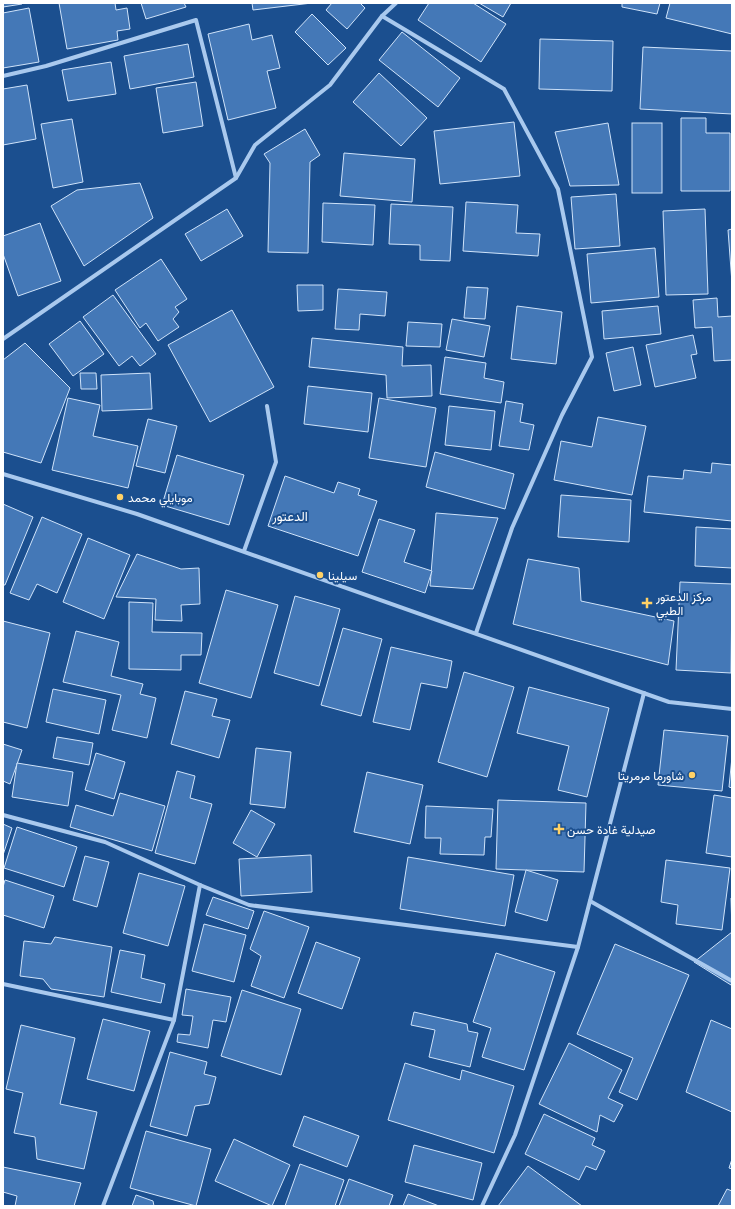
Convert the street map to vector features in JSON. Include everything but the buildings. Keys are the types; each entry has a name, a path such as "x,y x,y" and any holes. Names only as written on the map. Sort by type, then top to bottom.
{"street":[{"path":"3,339 236,178 255,145 330,85 382,16 396,3"},
{"path":"382,16 504,89 558,189 592,357 562,415 512,528 476,633"},
{"path":"3,76 46,66 196,20 236,178"},
{"path":"244,551 276,462 267,406"},
{"path":"3,474 137,514 669,702 732,709"},
{"path":"482,1206 515,1135 578,946 644,693"},
{"path":"3,815 105,842 200,885 249,905 578,946"},
{"path":"102,1206 174,1020 200,885"},
{"path":"590,901 732,981"},
{"path":"3,984 174,1020"}],"place":[{"name":"موبايلي محمد","path":"120,497"},
{"name":"سيلينا","path":"320,575"},
{"name":"مركز الدعتور الطبي","path":"647,603"},
{"name":"شاورما مرمريتا","path":"692,775"},
{"name":"صيدلية غادة حسن","path":"559,829"}],"district":[{"name":"الدعتور","path":"290,516"}]}
